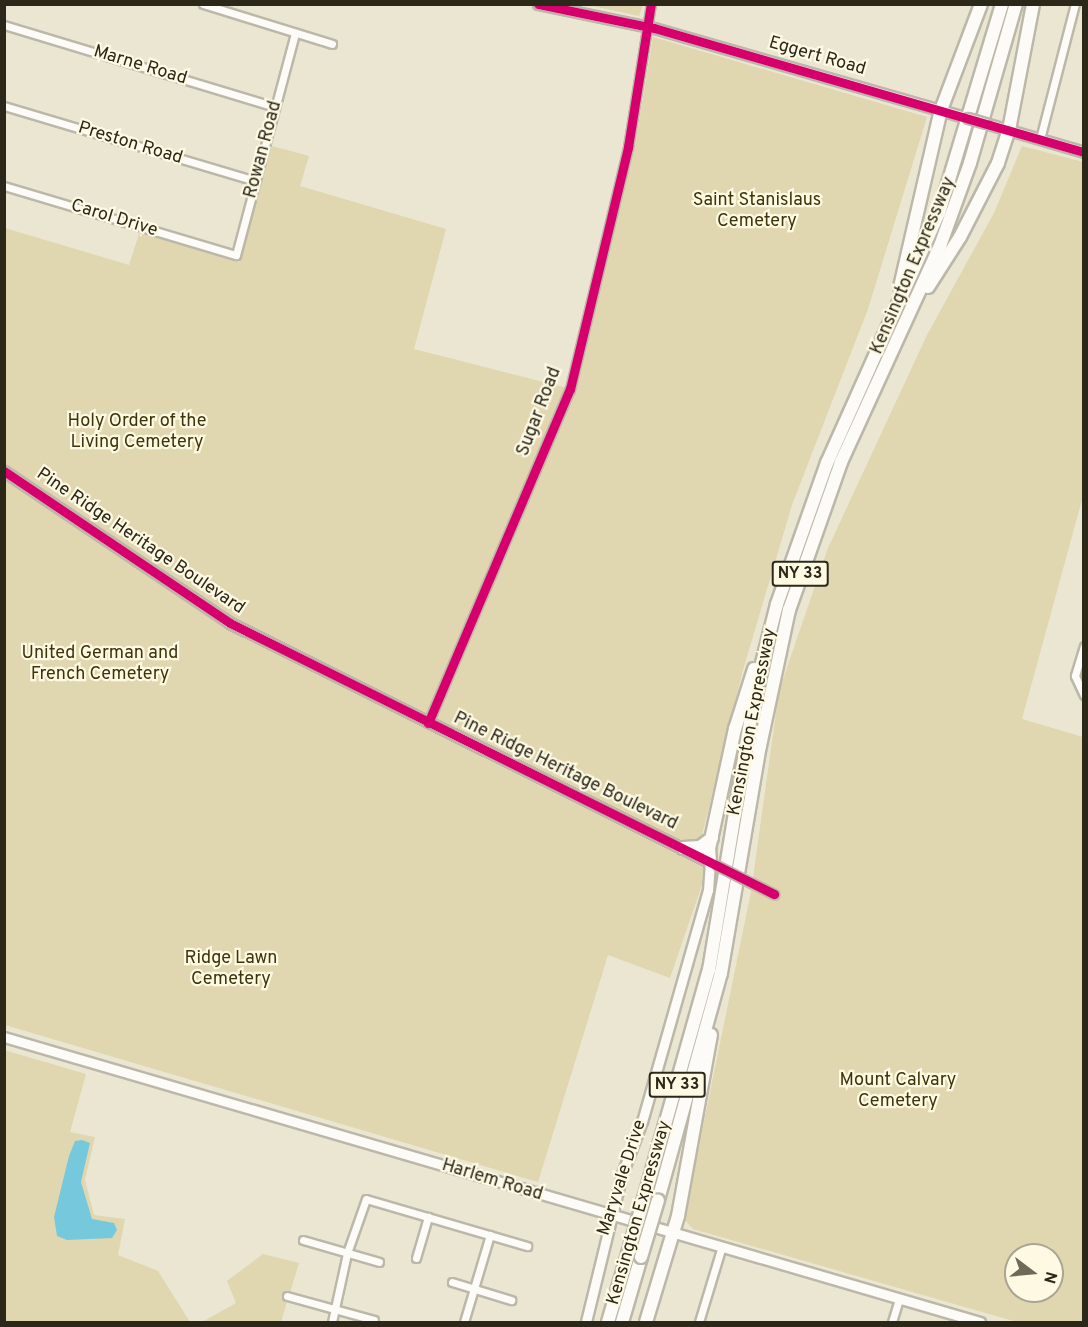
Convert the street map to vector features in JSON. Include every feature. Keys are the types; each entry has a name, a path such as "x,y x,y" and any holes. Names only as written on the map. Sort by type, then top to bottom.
{"highway":[{"path":"891,323 944,110 981,4"},
{"name":"Kensington Expressway","path":"608,1323 709,970 768,634 805,517 891,323 953,173 1002,4"},
{"name":"Kensington Expressway","path":"622,1323 715,999 732,922 766,711 789,610 825,502 940,246 970,163 1016,4"},
{"path":"908,318 985,192 1008,129 1033,4"},
{"path":"714,864 712,838 746,687 768,634"},
{"path":"683,848 700,847 712,838"},
{"path":"646,1323 672,1234 701,1099 715,999"}],"street":[{"path":"203,4 332,44"},
{"name":"Eggert Road","path":"538,4 645,26 944,110 1083,152"},
{"name":"Sugar Road","path":"428,723 570,389 628,147 645,26 651,4"},
{"path":"1040,139 1075,4"},
{"name":"Marne Road","path":"4,25 275,107"},
{"name":"Rowan Road","path":"224,252 236,255 295,33"},
{"name":"Preston Road","path":"4,106 255,181"},
{"name":"Carol Drive","path":"4,186 224,252"},
{"name":"Pine Ridge Heritage Boulevard","path":"4,471 221,618 774,894"},
{"path":"1083,645 1075,676 1083,695"},
{"name":"Maryvale Drive","path":"586,1323 610,1216 678,996 714,864"},
{"name":"Harlem Road","path":"4,1037 721,1249 899,1299 966,1321 980,1323"},
{"path":"332,1323 333,1309 347,1253 366,1199 527,1246"},
{"path":"416,1258 428,1216"},
{"path":"464,1323 490,1235"},
{"path":"303,1240 379,1262"},
{"path":"699,1323 721,1249"},
{"path":"452,1282 511,1300"},
{"path":"287,1296 374,1320"},
{"path":"892,1323 899,1299"}],"green space":[{"path":"588,5 643,5 639,16"},
{"path":"653,37 927,117 868,309 792,505 743,670 702,835 705,876 670,978 608,955 538,1182 5,1025 5,228 129,265 140,231 240,262 272,146 309,156 300,186 446,229 414,349 575,390 636,139"},
{"name":"Mount Calvary Cemetery","path":"1022,146 1083,162 1083,496 1022,719 1083,737 1083,1322 1017,1322 693,1229 684,1219 751,892 779,691 828,548 927,335 994,213"},
{"path":"4,1050 86,1074 70,1132 95,1137 85,1180 94,1215 125,1219 118,1255 158,1271 190,1322 5,1322"},
{"path":"263,1254 299,1263 281,1322 202,1322 236,1303 227,1281"}],"water":[{"path":"82,1140 90,1143 81,1182 92,1219 114,1223 117,1230 112,1238 67,1240 57,1236 54,1217 69,1156 75,1141"}],"cycle path":[{"path":"538,4 654,28 1084,152"},
{"path":"428,723 570,389 628,147 651,4"},
{"path":"4,471 230,623 774,894"}],"park label":[{"name":"Saint Stanislaus Cemetery","path":"757,212"},
{"name":"Holy Order of the Living Cemetery","path":"137,433"},
{"name":"United German and French Cemetery","path":"100,665"},
{"name":"Ridge Lawn Cemetery","path":"231,970"}]}
